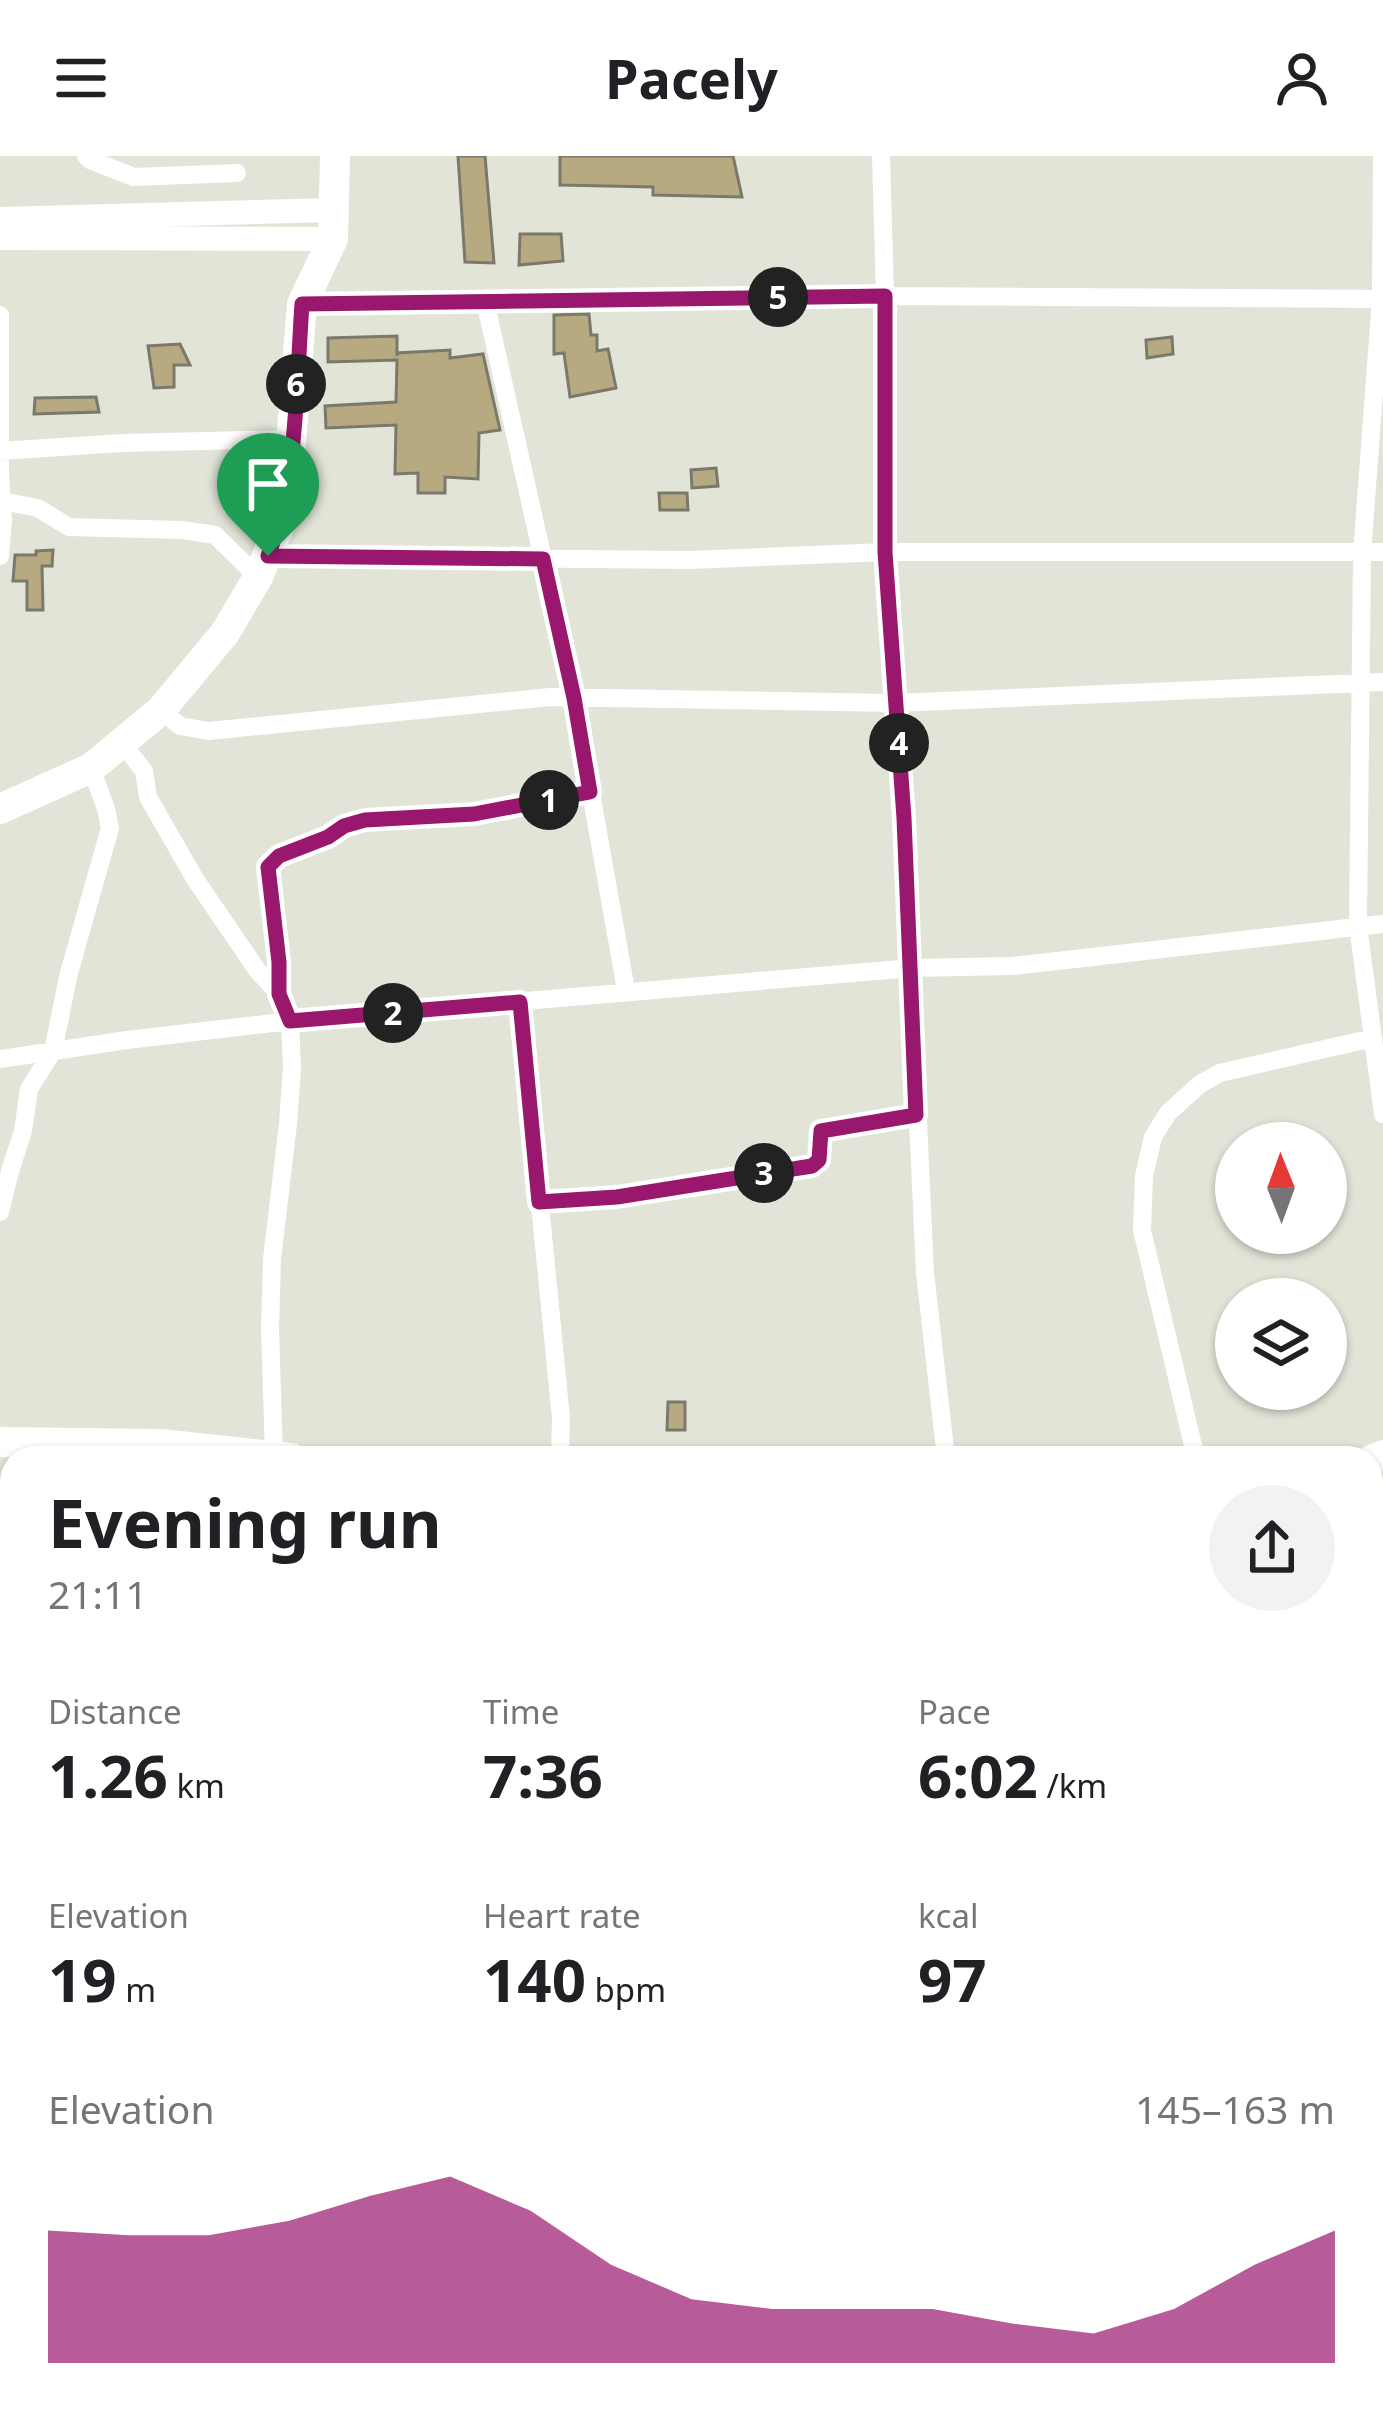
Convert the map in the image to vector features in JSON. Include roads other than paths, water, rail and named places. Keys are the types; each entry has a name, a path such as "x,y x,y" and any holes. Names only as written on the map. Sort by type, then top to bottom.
{"main road":[{"path":"0,809 91,768 161,710 225,633 263,566 281,522 302,304 332,224 335,156"},
{"path":"0,1442 72,1446"}],"street":[{"path":"86,156 134,177 237,173"},
{"path":"881,156 885,552 912,968 925,1273 945,1446"},
{"path":"1382,156 1373,553 1360,682 1358,926 1383,1114"},
{"path":"0,219 332,224"},
{"path":"0,238 332,224"},
{"path":"302,304 885,296 1382,299"},
{"path":"484,301 574,698 626,990"},
{"path":"0,315 0,556"},
{"path":"0,452 122,442 292,439"},
{"path":"2,501 38,508 69,527 215,535 263,566 885,552 1373,553"},
{"path":"161,710 180,725 208,731 550,697 896,703 1383,682"},
{"path":"122,743 144,771 148,797 195,879 257,970 279,994 290,1021 292,1068 269,1329 282,1446"},
{"path":"0,1212 23,1131 29,1089 53,1051 110,828 91,768"},
{"path":"279,994 268,867 279,856 365,820 474,814 590,792"},
{"path":"0,1059 290,1021 912,968 1013,966 1383,924"},
{"path":"520,1002 560,1446"},
{"path":"1193,1446 1142,1230 1144,1176 1153,1137 1168,1113 1220,1073 1373,1038"},
{"path":"539,1202 617,1197 812,1166 819,1160 821,1131 916,1115"}]}
